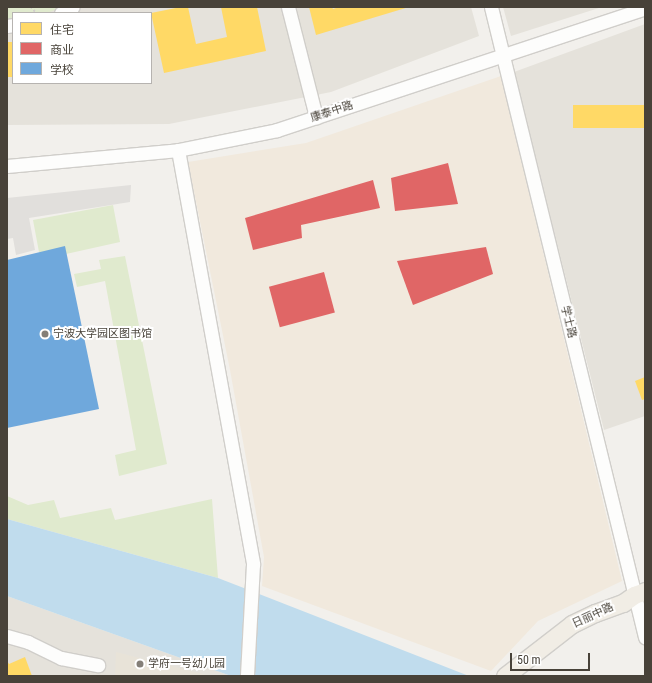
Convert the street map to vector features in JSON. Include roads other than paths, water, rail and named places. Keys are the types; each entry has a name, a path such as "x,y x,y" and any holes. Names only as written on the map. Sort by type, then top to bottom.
{"main road":[{"name":"日丽中路","path":"506,676 572,624 595,613 637,599"}],"street":[{"path":"63,12 73,7"},
{"path":"288,7 316,117"},
{"name":"学士路","path":"491,7 637,599 645,637"},
{"name":"康泰中路","path":"7,166 178,150 277,130 645,8"},
{"path":"178,150 253,564 247,676"},
{"path":"7,636 28,642 61,658 98,665"}],"water":[{"path":"7,519 218,578 469,676 231,676 7,596"}],"place":[{"name":"宁波大学园区图书馆","path":"45,334"},
{"name":"学府一号幼儿园","path":"140,664"}]}
